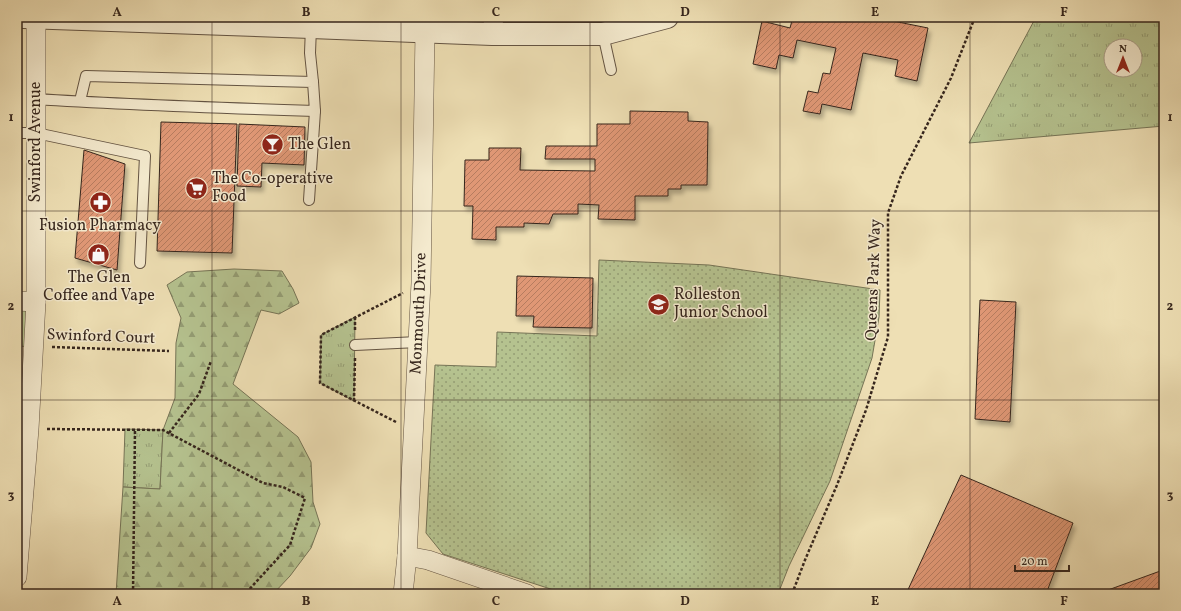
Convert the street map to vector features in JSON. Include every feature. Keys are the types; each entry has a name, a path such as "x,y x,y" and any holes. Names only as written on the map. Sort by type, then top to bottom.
{"street":[{"path":"24,17 425,32 493,26 603,34 667,17"},
{"name":"Swinford Avenue","path":"17,577 25,434 36,302 36,18"},
{"name":"Monmouth Drive","path":"403,594 407,556 421,283 425,32"},
{"path":"17,301 36,302"},
{"path":"407,556 428,560 527,594"}],"lane":[{"path":"309,200 315,111 310,53 312,27"},
{"path":"603,34 611,70"},
{"path":"80,102 86,76 313,82"},
{"path":"36,99 205,108 315,111"},
{"path":"17,133 36,134 145,156 140,263"},
{"path":"355,346 418,342"}],"path":[{"name":"Queens Park Way","path":"792,594 866,410 888,337 888,213 901,176 951,78 975,17"},
{"name":"Swinford Court","path":"33,347 168,351"},
{"path":"169,433 198,394 211,362"},
{"path":"133,594 135,429"},
{"path":"25,434 135,429 163,430 263,483 283,486 305,498 290,545 245,594"}],"green space":[{"path":"1036,17 1164,17 1164,126 969,143"},
{"path":"599,260 709,265 880,290 879,317 872,358 830,481 789,566 778,594 566,594 443,554 426,533 435,365 496,367 497,332 597,336"},
{"path":"234,269 282,271 293,289 299,303 279,314 261,310 233,384 298,437 311,462 313,502 320,524 311,548 290,576 273,594 116,594 123,487 160,489 163,430 175,398 176,343 181,318 167,285 187,272"},
{"path":"17,301 36,302 33,347 17,346"},
{"path":"355,317 354,401 320,383 321,335"},
{"path":"125,429 163,430 160,489 123,487"}],"building":[{"path":"793,17 802,17 818,21 819,17 873,17 928,28 917,81 895,76 898,60 863,53 851,110 822,104 820,114 803,111 808,91 818,93 823,73 830,74 836,48 797,40 793,58 779,55 776,69 753,64 762,21 790,28"},
{"path":"630,111 688,112 688,121 708,122 707,185 681,185 681,189 668,189 668,196 635,196 635,220 598,219 599,205 578,204 578,214 553,214 549,224 524,223 524,227 496,227 496,240 472,239 473,206 464,206 465,160 489,160 489,148 521,148 520,170 595,171 595,159 545,159 546,146 597,146 597,124 630,124"},
{"name":"The Co-operative Food","path":"161,122 237,124 232,253 157,251"},
{"name":"The Glen","path":"239,124 305,127 304,165 262,163 261,187 237,186"},
{"path":"84,150 125,164 117,270 75,258"},
{"path":"517,276 593,278 592,328 533,327 534,316 516,316"},
{"path":"980,300 1016,302 1010,422 975,419"},
{"path":"961,475 1073,523 1046,594 906,594"},
{"path":"1163,570 1164,594 1097,594"}],"place":[{"name":"The Glen","path":"272,145"},
{"name":"The Co-operative Food","path":"197,188"},
{"name":"Fusion Pharmacy","path":"100,202"},
{"name":"The Glen Coffee and Vape","path":"99,254"},
{"name":"Rolleston Junior School","path":"658,304"}]}
